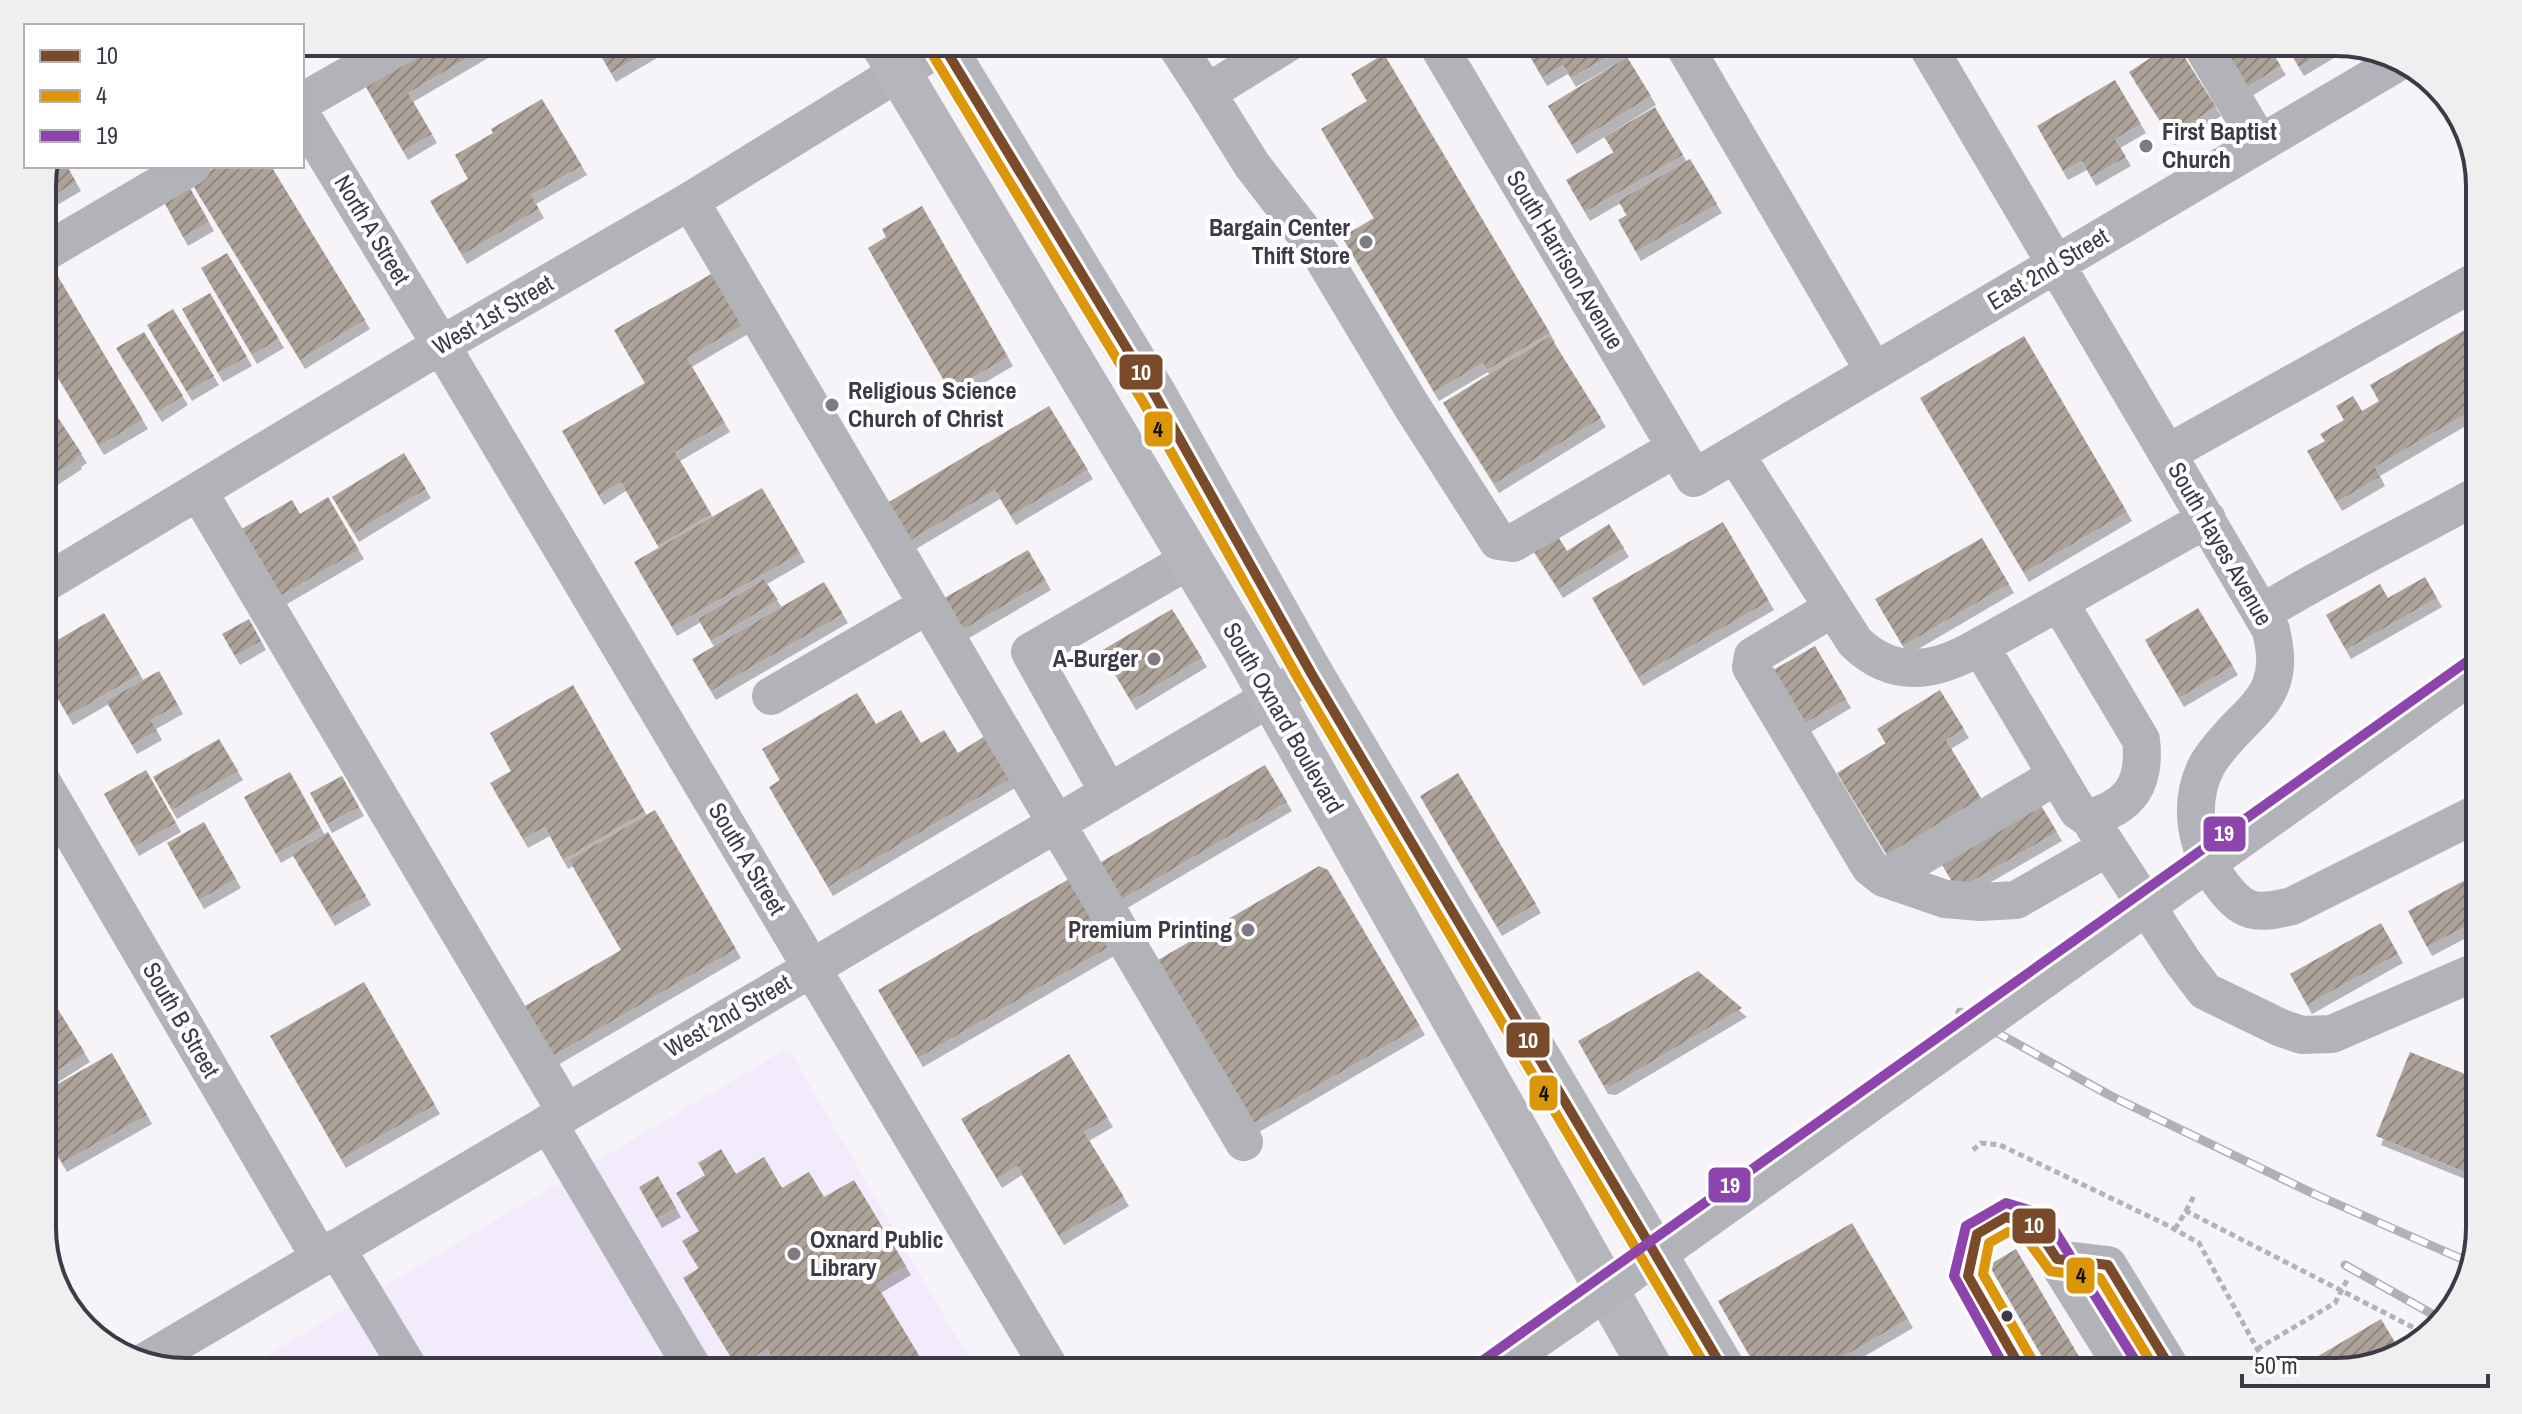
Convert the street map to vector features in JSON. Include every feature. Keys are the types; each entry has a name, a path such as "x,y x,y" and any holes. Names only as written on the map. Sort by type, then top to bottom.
{"main road":[{"name":"South Oxnard Boulevard","path":"949,56 1155,395 1311,673 1717,1358"},
{"name":"South Oxnard Boulevard","path":"890,57 1272,697 1636,1358"}],"street":[{"path":"304,101 382,56"},
{"path":"1183,56 1207,93 1266,56"},
{"name":"South Harrison Avenue","path":"1444,56 1685,463"},
{"path":"1690,56 1874,371"},
{"name":"South Hayes Avenue","path":"1933,56 2271,630 2276,665 2270,687 2207,765 2197,791 2196,821 2201,847 2219,881 2239,905 2250,911 2266,912 2292,906 2466,819"},
{"path":"2208,56 2259,142"},
{"name":"West 1st Street","path":"56,577 441,345 690,201 890,57"},
{"name":"East 2nd Street","path":"1207,93 1252,165 1320,253 1411,405 1498,541 1513,543 1685,463 1735,454 2389,67"},
{"name":"North A Street","path":"304,119 441,345"},
{"path":"56,246 189,168"},
{"path":"690,201 1244,1142"},
{"path":"2168,453 2466,287"},
{"name":"South A Street","path":"441,345 1044,1358"},
{"path":"1735,454 1855,642 1872,659 1893,665 1927,668 1960,658 2207,519"},
{"path":"198,491 557,1118 687,1358"},
{"path":"2262,613 2466,502"},
{"path":"1109,793 1030,652 1191,559"},
{"path":"1833,608 1753,656 1751,667 1870,867 1884,878 1945,899 1981,902 2016,900 2098,832 2106,813 2128,796 2140,780 2144,764 2141,740 2059,602"},
{"path":"771,696 926,606"},
{"path":"1980,646 2078,811 2098,832 2205,991 2281,1028 2302,1035 2332,1034 2466,976"},
{"name":"West 2nd Street","path":"157,1355 1311,673"},
{"path":"1510,1358 2466,679"},
{"path":"1884,878 2056,776"},
{"path":"2128,796 2158,797 2197,791"},
{"name":"South B Street","path":"56,805 328,1253 401,1358"},
{"path":"2015,1358 1968,1276 1977,1234 2006,1217 2035,1226 2117,1358"},
{"path":"2057,1259 2108,1265 2164,1358"}],"path":[{"path":"1973,1150 1981,1143 2000,1145 2199,1243 2262,1358"},
{"path":"2175,1229 2194,1196"},
{"path":"2186,1211 2417,1329"},
{"path":"2257,1349 2335,1303 2347,1280"}],"shaded area":[{"path":"783,1051 791,1053 969,1358 262,1358"}],"building":[{"path":"404,56 471,56 408,93 432,134 403,151 362,80"},
{"path":"601,56 640,56 611,73"},
{"path":"1385,56 1550,333 1487,370 1483,363 1434,392 1342,237 1374,218 1321,129 1367,101 1351,74"},
{"path":"1530,56 1609,56 1571,78 1563,65 1542,77"},
{"path":"2154,56 2184,56 2216,107 2170,136 2129,72"},
{"path":"2221,56 2274,56 2281,66 2242,90"},
{"path":"2292,56 2317,56 2299,67"},
{"path":"1627,57 1651,96 1572,145 1548,106"},
{"path":"2115,80 2141,124 2115,139 2126,157 2091,177 2082,161 2063,171 2037,126"},
{"path":"542,99 582,166 531,195 539,209 462,255 430,201 468,179 455,155"},
{"path":"1655,107 1683,155 1585,212 1566,180 1614,152 1604,137"},
{"path":"1690,159 1717,204 1636,252 1618,220 1627,215 1618,201"},
{"path":"58,168 68,168 76,182 56,194"},
{"path":"215,168 272,168 365,320 300,360 191,182"},
{"path":"190,188 209,222 183,237 164,202"},
{"path":"922,206 1008,357 950,391 868,248 886,237 882,229"},
{"path":"227,253 279,339 252,355 201,268"},
{"path":"56,273 143,420 99,446 56,374"},
{"path":"713,273 743,325 687,358 725,423 675,452 711,514 658,546 621,482 599,496 562,431 645,383 614,330"},
{"path":"210,293 247,357 218,373 182,309"},
{"path":"173,309 214,376 187,392 147,325"},
{"path":"2466,329 2466,414 2375,467 2380,477 2337,502 2307,451 2325,441 2320,434 2344,420 2336,406 2353,396 2362,411 2379,401 2370,385"},
{"path":"144,332 183,396 157,413 116,348"},
{"path":"1550,336 1601,418 1494,484 1443,403"},
{"path":"2024,336 2127,512 2024,573 1920,398"},
{"path":"1049,406 1088,470 1011,516 995,490 906,543 884,505"},
{"path":"56,415 82,454 56,474"},
{"path":"404,453 426,489 354,533 332,497"},
{"path":"762,488 800,553 672,627 634,562"},
{"path":"328,497 359,550 277,598 238,531 292,500 300,514"},
{"path":"1723,522 1769,601 1638,677 1592,598"},
{"path":"1609,524 1624,548 1558,589 1528,542 1552,527 1567,551"},
{"path":"1982,538 2009,584 1903,646 1875,599"},
{"path":"1028,550 1046,581 959,632 941,600"},
{"path":"2425,577 2437,598 2346,650 2326,615 2380,584 2388,598"},
{"path":"764,579 778,600 711,641 698,619"},
{"path":"824,582 843,614 711,691 692,659"},
{"path":"2198,608 2233,666 2179,698 2145,640"},
{"path":"1172,609 1202,658 1131,701 1101,651"},
{"path":"104,613 140,674 68,716 56,695 56,641"},
{"path":"249,619 261,641 235,656 222,634"},
{"path":"1815,646 1846,699 1799,727 1768,673"},
{"path":"159,671 178,705 151,720 157,731 132,745 106,701"},
{"path":"573,685 645,812 563,860 545,827 523,839 490,783 511,771 490,733"},
{"path":"1940,690 1964,729 1946,740 1981,798 1887,855 1837,773 1886,743 1877,729"},
{"path":"857,693 876,724 901,710 921,743 944,730 958,753 985,736 1010,779 828,887 769,787 780,780 762,749"},
{"path":"219,739 238,771 172,810 153,777"},
{"path":"1265,765 1287,802 1119,901 1098,864"},
{"path":"146,770 176,823 134,847 104,794"},
{"path":"290,772 321,828 276,854 244,797"},
{"path":"1458,773 1536,904 1497,927 1420,796"},
{"path":"342,776 359,807 327,824 310,793"},
{"path":"2036,797 2057,832 1957,890 1936,854"},
{"path":"655,810 736,949 546,1060 518,1010 621,950 569,860"},
{"path":"204,822 236,879 199,900 167,843"},
{"path":"328,832 366,896 330,917 292,854"},
{"path":"1319,866 1328,870 1420,1026 1249,1126 1153,963"},
{"path":"1069,879 1109,947 918,1058 878,990"},
{"path":"2466,880 2466,926 2427,947 2408,911"},
{"path":"2381,923 2398,954 2307,1005 2290,974"},
{"path":"1698,971 1742,1008 1611,1086 1603,1085 1578,1041"},
{"path":"364,982 435,1105 341,1159 270,1036"},
{"path":"56,1006 85,1053 56,1071"},
{"path":"2410,1052 2466,1074 2466,1172 2376,1136"},
{"path":"112,1053 147,1115 62,1163 56,1153 56,1085"},
{"path":"1069,1054 1108,1118 1084,1132 1124,1197 1059,1236 1017,1166 997,1179 961,1119"},
{"name":"Oxnard Public Library","path":"721,1149 736,1174 764,1157 782,1188 809,1172 824,1197 854,1180 906,1266 876,1284 921,1358 772,1358 767,1349 752,1358 732,1358 683,1278 699,1268 682,1241 699,1231 676,1193 705,1175 698,1163"},
{"path":"658,1176 676,1208 657,1219 639,1187"},
{"path":"1852,1223 1908,1319 1841,1358 1751,1358 1718,1301"},
{"path":"2016,1249 2080,1358 2043,1358 1989,1265"},
{"path":"2381,1319 2396,1343 2353,1357 2315,1358"}],"railway":[{"path":"1960,1012 2111,1096 2312,1193 2462,1259"},
{"path":"2345,1265 2433,1314"}],"transit line":[{"name":"4","path":"933,56 1143,402 1299,680 1701,1358"},
{"name":"10","path":"949,56 1155,395 1311,673 1717,1358"},
{"name":"19","path":"1486,1358 2466,662"},
{"name":"19","path":"1999,1358 1954,1276 1966,1226 2006,1203 2046,1217 2134,1358"},
{"name":"10","path":"2015,1358 1968,1276 1977,1234 2006,1217 2035,1226 2057,1259 2108,1265 2164,1358"},
{"name":"4","path":"2031,1358 1983,1274 1989,1243 2008,1232 2026,1238 2050,1271 2100,1278 2149,1358"}],"place":[{"name":"First Baptist Church","path":"2146,146"},
{"name":"Bargain Center Thift Store","path":"1366,242"},
{"name":"Religious Science Church of Christ","path":"832,405"},
{"name":"A-Burger","path":"1154,659"},
{"name":"Premium Printing","path":"1248,930"},
{"name":"Oxnard Public Library","path":"794,1254"}]}
